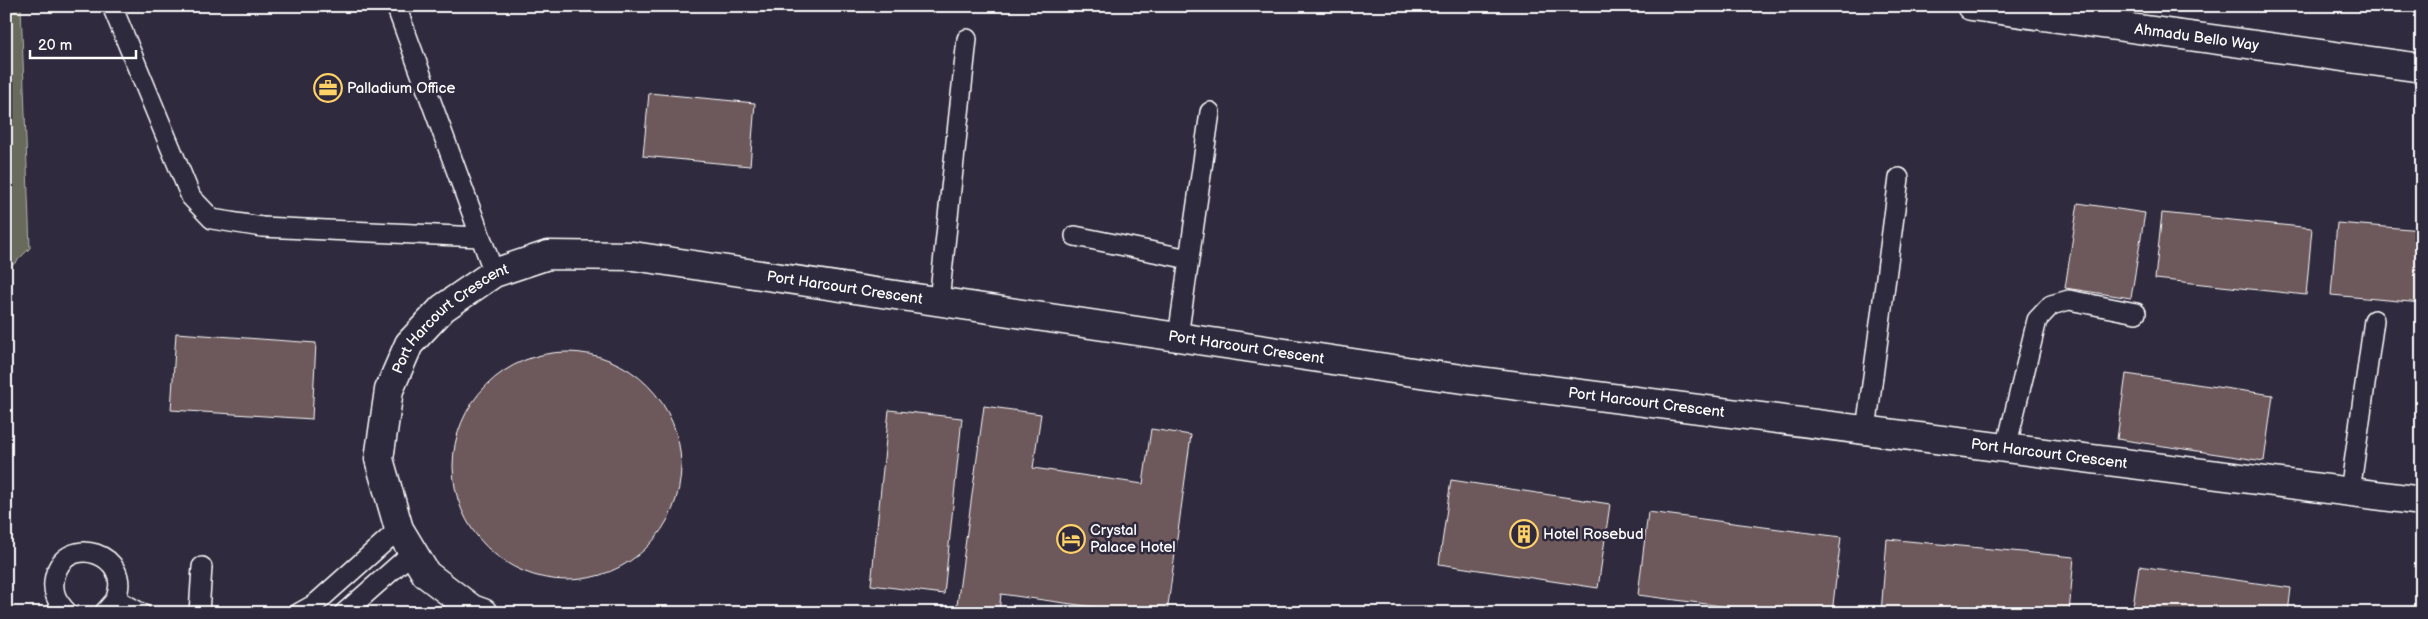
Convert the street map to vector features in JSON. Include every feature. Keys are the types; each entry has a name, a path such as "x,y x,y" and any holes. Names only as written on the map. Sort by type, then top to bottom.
{"street":[{"name":"Ahmadu Bello Way","path":"1971,6 2422,68"},
{"name":"Port Harcourt Crescent","path":"483,613 472,609 426,574 407,541 379,458 389,390 409,344 443,308 494,273 548,255 633,256 1440,376 2422,501"}],"lane":[{"path":"112,6 191,197 212,219 262,226 480,237"},
{"path":"396,6 494,273"},
{"path":"939,302 968,39"},
{"path":"1178,337 1210,112"},
{"path":"1866,430 1899,178"},
{"path":"1075,236 1190,258"},
{"path":"2006,448 2037,320 2051,305 2069,300 2136,313"},
{"path":"2350,492 2374,320"},
{"path":"299,613 407,541"},
{"path":"344,613 407,541"},
{"path":"68,613 57,602 52,585 56,569 68,557 84,551 101,555 113,566 118,582 110,606 141,613"},
{"path":"199,613 202,567"}],"green space":[{"path":"6,6 21,6 30,248 6,272"}],"building":[{"path":"649,93 755,103 750,166 643,156"},
{"path":"2078,203 2145,213 2131,298 2065,288"},
{"path":"2162,213 2312,228 2306,295 2155,279"},
{"path":"2337,223 2422,230 2422,303 2331,295"},
{"path":"176,333 316,343 312,419 171,410"},
{"path":"567,352 589,354 611,361 630,371 648,385 662,403 672,422 679,444 681,466 679,488 672,510 662,529 648,547 630,561 611,571 589,578 567,580 545,578 523,571 504,561 486,547 472,529 462,510 455,488 453,466 455,444 462,422 472,403 486,385 504,371 523,361 545,354"},
{"path":"2126,374 2273,395 2264,461 2117,439"},
{"name":"Crystal Palace Hotel","path":"984,406 1041,414 1033,468 1143,484 1151,429 1191,435 1167,613 1135,613 1001,594 999,613 956,613"},
{"path":"889,410 962,418 944,594 871,585"},
{"name":"Hotel Rosebud","path":"1451,480 1610,504 1598,588 1439,564"},
{"path":"1648,512 1841,537 1832,613 1775,613 1638,595"},
{"path":"1887,539 2074,557 2069,613 1881,613"},
{"path":"2139,566 2291,588 2288,613 2132,613"}],"place":[{"name":"Palladium Office","path":"328,88"},
{"name":"Hotel Rosebud","path":"1524,534"},
{"name":"Crystal Palace Hotel","path":"1071,539"}]}
